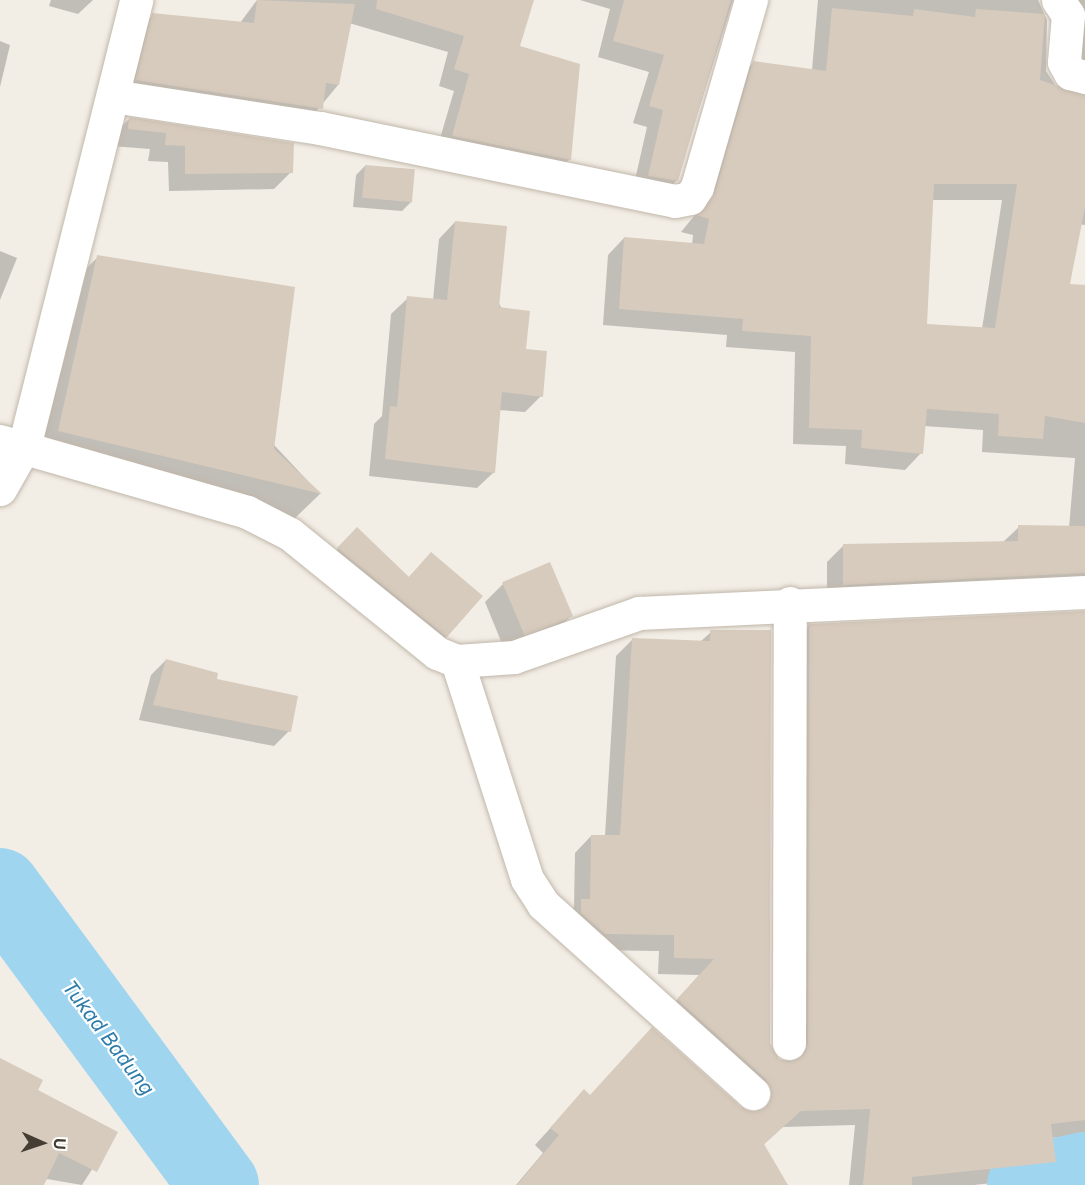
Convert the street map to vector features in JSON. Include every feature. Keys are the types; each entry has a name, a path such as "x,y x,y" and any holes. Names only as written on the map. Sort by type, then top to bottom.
{"street":[{"path":"0,489 113,96 136,0"},
{"path":"113,96 320,129 675,201 690,198 697,187 751,0"},
{"path":"1058,0 1068,15 1064,62 1070,73 1085,77"},
{"path":"12,444 247,512 290,534 437,653 457,661 514,657 639,613 790,603 1085,592"},
{"path":"789,1043 790,603"},
{"path":"457,661 527,879 543,904 753,1093"}],"building":[{"path":"257,0 355,4 339,85 326,83 323,109 135,80 152,13 254,23"},
{"path":"377,0 534,0 520,46 580,64 571,160 452,136 469,74 454,69 464,36 376,9"},
{"path":"624,0 731,0 678,181 648,176 663,110 649,106 664,55 613,41"},
{"path":"832,8 913,16 914,9 975,17 976,9 1045,14 1040,80 1085,95 1085,207 1070,284 1085,285 1085,423 1045,416 1043,439 998,436 999,414 927,409 923,454 861,448 862,430 809,428 811,336 742,331 743,319 619,309 624,237 704,244 709,219 696,215 715,192 753,61 826,71","holes":["934,184 1017,184 995,328 927,324"]},
{"path":"129,117 294,143 293,173 185,174 185,146 165,145 166,133 128,129"},
{"path":"365,165 415,169 412,202 362,198"},
{"path":"455,221 507,226 499,307 530,311 526,349 547,351 543,397 502,392 495,473 385,459 390,406 397,407 407,296 447,300"},
{"path":"97,255 295,287 274,449 322,494 58,431"},
{"path":"1018,525 1085,526 1085,573 843,585 843,544 1018,541"},
{"path":"357,527 409,577 431,552 483,596 447,637 337,548"},
{"path":"550,562 573,616 525,637 502,582"},
{"path":"1085,611 1085,1120 1051,1124 1056,1162 912,1177 912,1185 863,1185 870,1109 801,1111 764,1144 788,1185 517,1185 559,1135 550,1128 584,1089 590,1095 652,1027 741,1107 759,1111 771,1096 766,1079 677,999 714,959 674,958 674,935 605,934 581,913 581,899 590,899 591,835 620,835 632,638 710,641 710,630 771,630 770,1043 779,1059 790,1062 805,1053 808,1043 809,624"},
{"path":"166,659 218,673 217,679 298,696 291,732 153,705"},
{"path":"0,1058 43,1080 38,1090 118,1132 97,1172 59,1153 44,1185 0,1185"}],"waterway":[{"name":"Tukad Badung","path":"0,888 219,1185"},
{"name":"Tukad Badung","path":"1027,1185 1085,1172"}]}
